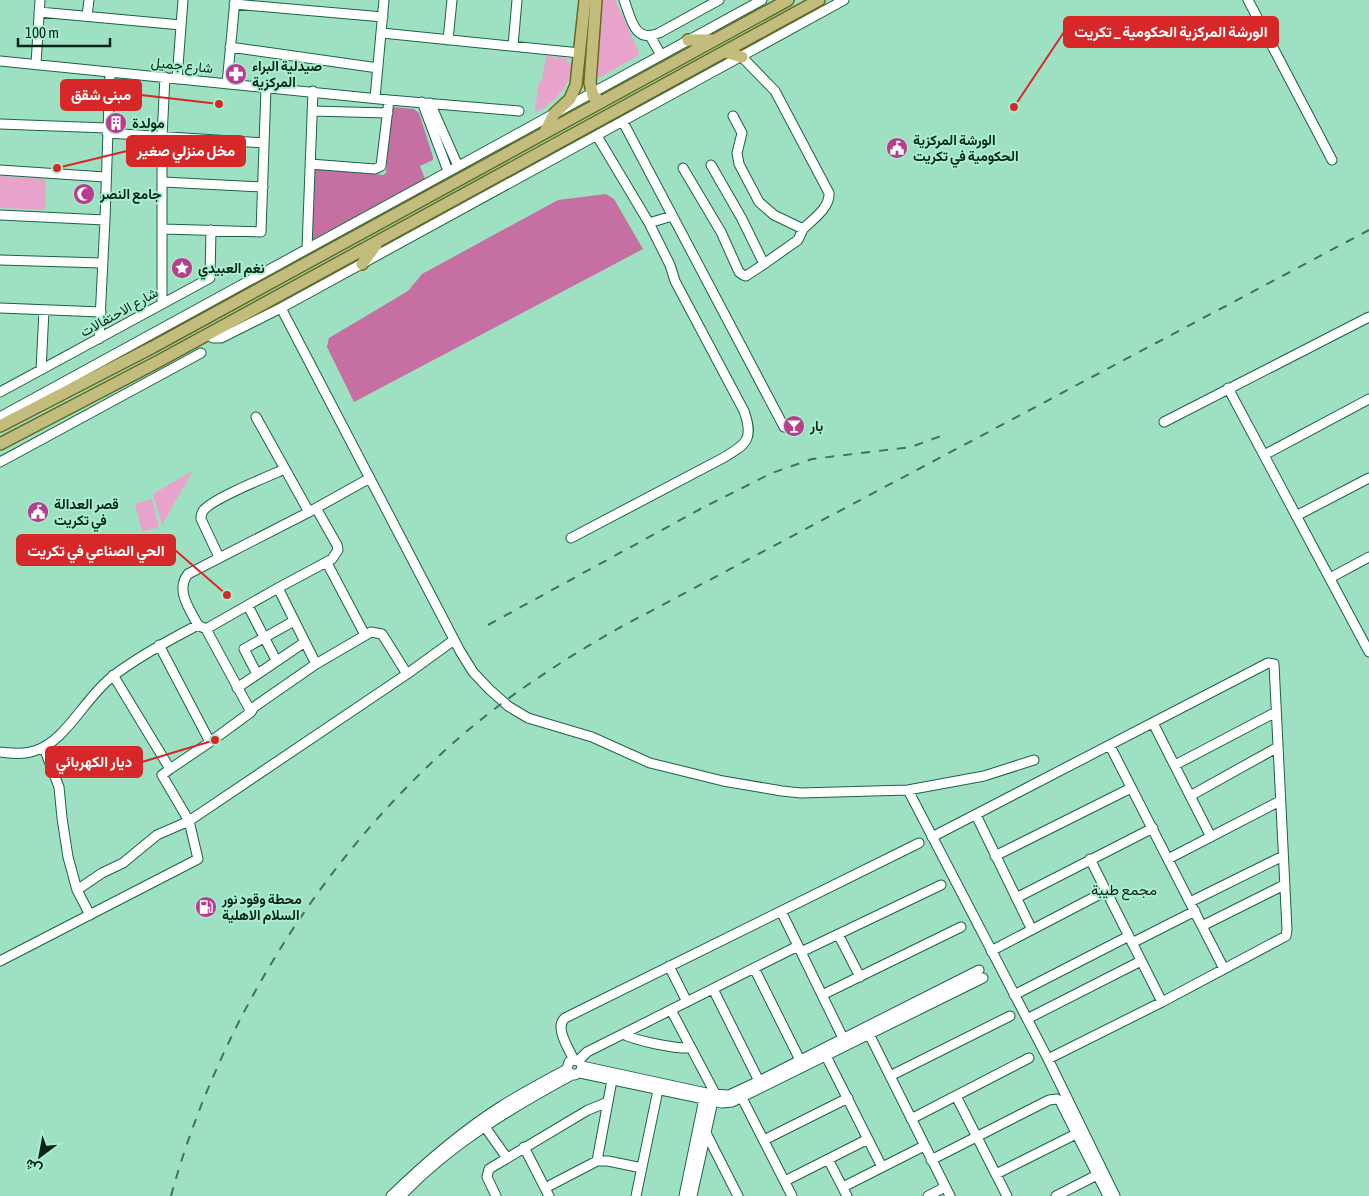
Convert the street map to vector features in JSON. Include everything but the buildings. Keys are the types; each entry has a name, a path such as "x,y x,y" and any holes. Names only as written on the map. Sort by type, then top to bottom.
{"main road":[{"path":"545,132 554,114 566,104 574,92 585,0"},
{"path":"596,0 590,78 593,96 601,102"},
{"path":"0,426 153,347 788,0"},
{"path":"0,444 159,361 819,0"},
{"path":"688,40 716,40"},
{"path":"725,52 742,57"},
{"path":"452,183 453,168"},
{"path":"362,264 379,241"},
{"path":"153,347 159,361"}],"street":[{"path":"36,64 40,0"},
{"path":"87,16 89,0"},
{"path":"177,79 183,0"},
{"path":"376,98 384,0"},
{"path":"448,40 452,0"},
{"path":"513,46 517,0"},
{"path":"624,0 637,31 643,35 650,36 660,33 719,0"},
{"path":"0,417 762,0"},
{"path":"207,334 213,338 221,338 281,308 844,0"},
{"path":"1248,0 1332,160"},
{"path":"227,84 234,2 275,4 383,17"},
{"path":"39,12 181,25"},
{"path":"382,33 580,53"},
{"path":"650,36 661,55"},
{"path":"230,47 378,68"},
{"path":"683,168 721,232 739,272 743,276 746,276 798,240 804,229 825,207 829,193 775,91 742,57"},
{"name":"شارع جميل","path":"0,61 519,111"},
{"path":"99,339 110,72"},
{"path":"162,303 164,78"},
{"path":"163,229 261,232 266,88"},
{"path":"307,248 313,91"},
{"path":"310,164 376,169 381,166 390,100"},
{"path":"426,103 453,168"},
{"path":"312,111 388,114"},
{"path":"733,116 742,134 737,153 739,164 759,202 774,215 804,229"},
{"path":"623,122 784,427"},
{"path":"0,124 264,143"},
{"path":"571,538 743,447 749,437 749,425 744,411 675,281 670,265 649,224 597,136"},
{"path":"711,165 742,219 764,264"},
{"path":"0,170 105,178"},
{"path":"163,182 263,187"},
{"path":"0,214 105,220"},
{"path":"649,224 672,216"},
{"name":"شارع الاحتفالات","path":"0,392 210,278 211,230"},
{"path":"0,260 102,263"},
{"path":"0,308 101,312"},
{"path":"281,308 454,640 477,676 488,689 508,706 528,718 592,737 662,767 723,781 782,791 825,793 908,790 984,776 1034,760"},
{"path":"41,370 44,310"},
{"path":"1164,422 1369,317"},
{"path":"0,462 201,353"},
{"path":"1228,388 1330,578 1366,639 1369,652"},
{"path":"1264,455 1369,399"},
{"path":"0,752 18,754 44,748 59,736 97,689 114,675 159,645 248,606 335,557 338,547 285,469 256,417"},
{"path":"219,557 201,519 202,512 207,507 242,488 285,469"},
{"path":"251,712 183,592 182,583 188,574 370,478"},
{"path":"1296,516 1369,478"},
{"path":"1330,578 1369,557"},
{"path":"326,563 365,635"},
{"path":"278,588 316,664"},
{"path":"248,606 276,660"},
{"path":"257,674 244,649 294,621"},
{"path":"0,961 198,859 189,821 162,775 251,712 254,707 316,664 371,632 382,634 407,674"},
{"path":"77,890 102,873 123,863 157,835 189,821 407,674 454,640"},
{"path":"237,688 305,642"},
{"path":"159,645 210,742"},
{"path":"932,838 1270,662 1275,666 1286,936 1162,1002 1048,1059"},
{"path":"114,675 170,770"},
{"path":"1175,765 1276,712"},
{"path":"1153,723 1211,837"},
{"path":"1110,746 1224,969"},
{"path":"44,748 59,787 68,857 77,890 90,915"},
{"path":"1190,796 1278,748"},
{"path":"995,856 1131,788"},
{"path":"908,790 1048,1059 1115,1196"},
{"path":"1168,859 1280,801"},
{"path":"976,815 1032,930"},
{"path":"1016,898 1153,828"},
{"path":"575,1067 561,1029 563,1019 919,843"},
{"path":"1190,902 1283,856"},
{"path":"1090,859 1162,1002"},
{"path":"401,1196 437,1159 575,1067 584,1054 754,968 838,934 941,885"},
{"path":"1202,926 1284,885"},
{"path":"991,951 1106,891"},
{"path":"781,911 843,1038"},
{"path":"1014,995 1195,911"},
{"path":"822,995 961,927"},
{"path":"838,934 860,977"},
{"path":"1027,1019 1141,961"},
{"path":"669,966 687,1002"},
{"path":"754,968 800,1060"},
{"path":"575,1067 727,1103 742,1098 826,1056 868,1031 981,974"},
{"path":"712,989 759,1081"},
{"path":"671,1010 691,1048 711,1098 706,1133 692,1196"},
{"path":"890,1076 1010,1016"},
{"path":"575,1067 612,1080 658,1090 711,1098 734,1093 843,1038 868,1031"},
{"path":"868,1031 950,1196"},
{"path":"623,1034 680,1048 691,1048"},
{"path":"826,1056 882,1167"},
{"path":"911,1118 1029,1058"},
{"path":"597,1161 612,1080"},
{"path":"391,1196 488,1115 541,1088"},
{"path":"636,1196 658,1090"},
{"path":"956,1096 1007,1196"},
{"path":"684,1196 711,1098"},
{"path":"742,1098 792,1196"},
{"path":"764,1140 848,1098"},
{"path":"931,1160 1052,1099 1060,1101 1108,1196"},
{"path":"496,1196 488,1180 487,1174 489,1169 588,1110 608,1102"},
{"path":"485,1127 507,1158"},
{"path":"706,1133 738,1196"},
{"path":"996,1174 1076,1134"},
{"path":"785,1181 868,1139"},
{"path":"843,1187 924,1146"},
{"path":"524,1147 547,1192 597,1161 608,1160 642,1168"},
{"path":"828,1159 847,1196"},
{"path":"1056,1196 1097,1175"},
{"path":"928,1196 945,1187"}],"shaded area":[{"path":"599,0 615,0 639,55 599,78 597,77 596,47"},
{"path":"546,56 567,58 566,62 571,63 571,70 566,85 561,92 543,109 536,112 539,81 542,81"},
{"path":"392,107 414,109 419,113 433,157 433,160 420,166 425,179 312,240 313,169 383,175 386,173"},
{"path":"0,176 46,179 45,210 0,208"},
{"path":"606,194 614,199 643,249 354,402 327,347 329,338 408,291 422,274 558,200"},
{"path":"192,472 162,525 153,494"},
{"path":"152,499 159,527 142,532 135,504"}],"railway":[{"path":"171,1196 194,1125 223,1055 258,987 298,922 343,859 393,801 447,748 505,701 561,663 619,628 1369,230"},
{"path":"488,625 704,507 772,473 812,459 911,447 941,436"}],"place":[{"name":"صيدلية البراء المركزية","path":"236,74"},
{"name":"مبنى شقق","path":"219,104"},
{"name":"الورشة المركزية الحكومية _ تكريت","path":"1014,107"},
{"name":"مولدة","path":"116,123"},
{"name":"الورشة المركزية الحكومية في تكريت","path":"897,148"},
{"name":"مخل منزلي صغير","path":"57,168"},
{"name":"جامع النصر","path":"84,194"},
{"name":"نغم العبيدي","path":"182,268"},
{"name":"بار","path":"794,426"},
{"name":"قصر العدالة في تكريت","path":"38,512"},
{"name":"الحي الصناعي في تكريت","path":"227,595"},
{"name":"ديار الكهربائي","path":"215,740"},
{"name":"محطة وقود نور السلام الاهلية","path":"206,907"}],"district":[{"name":"مجمع طيبة","path":"1124,889"}]}
